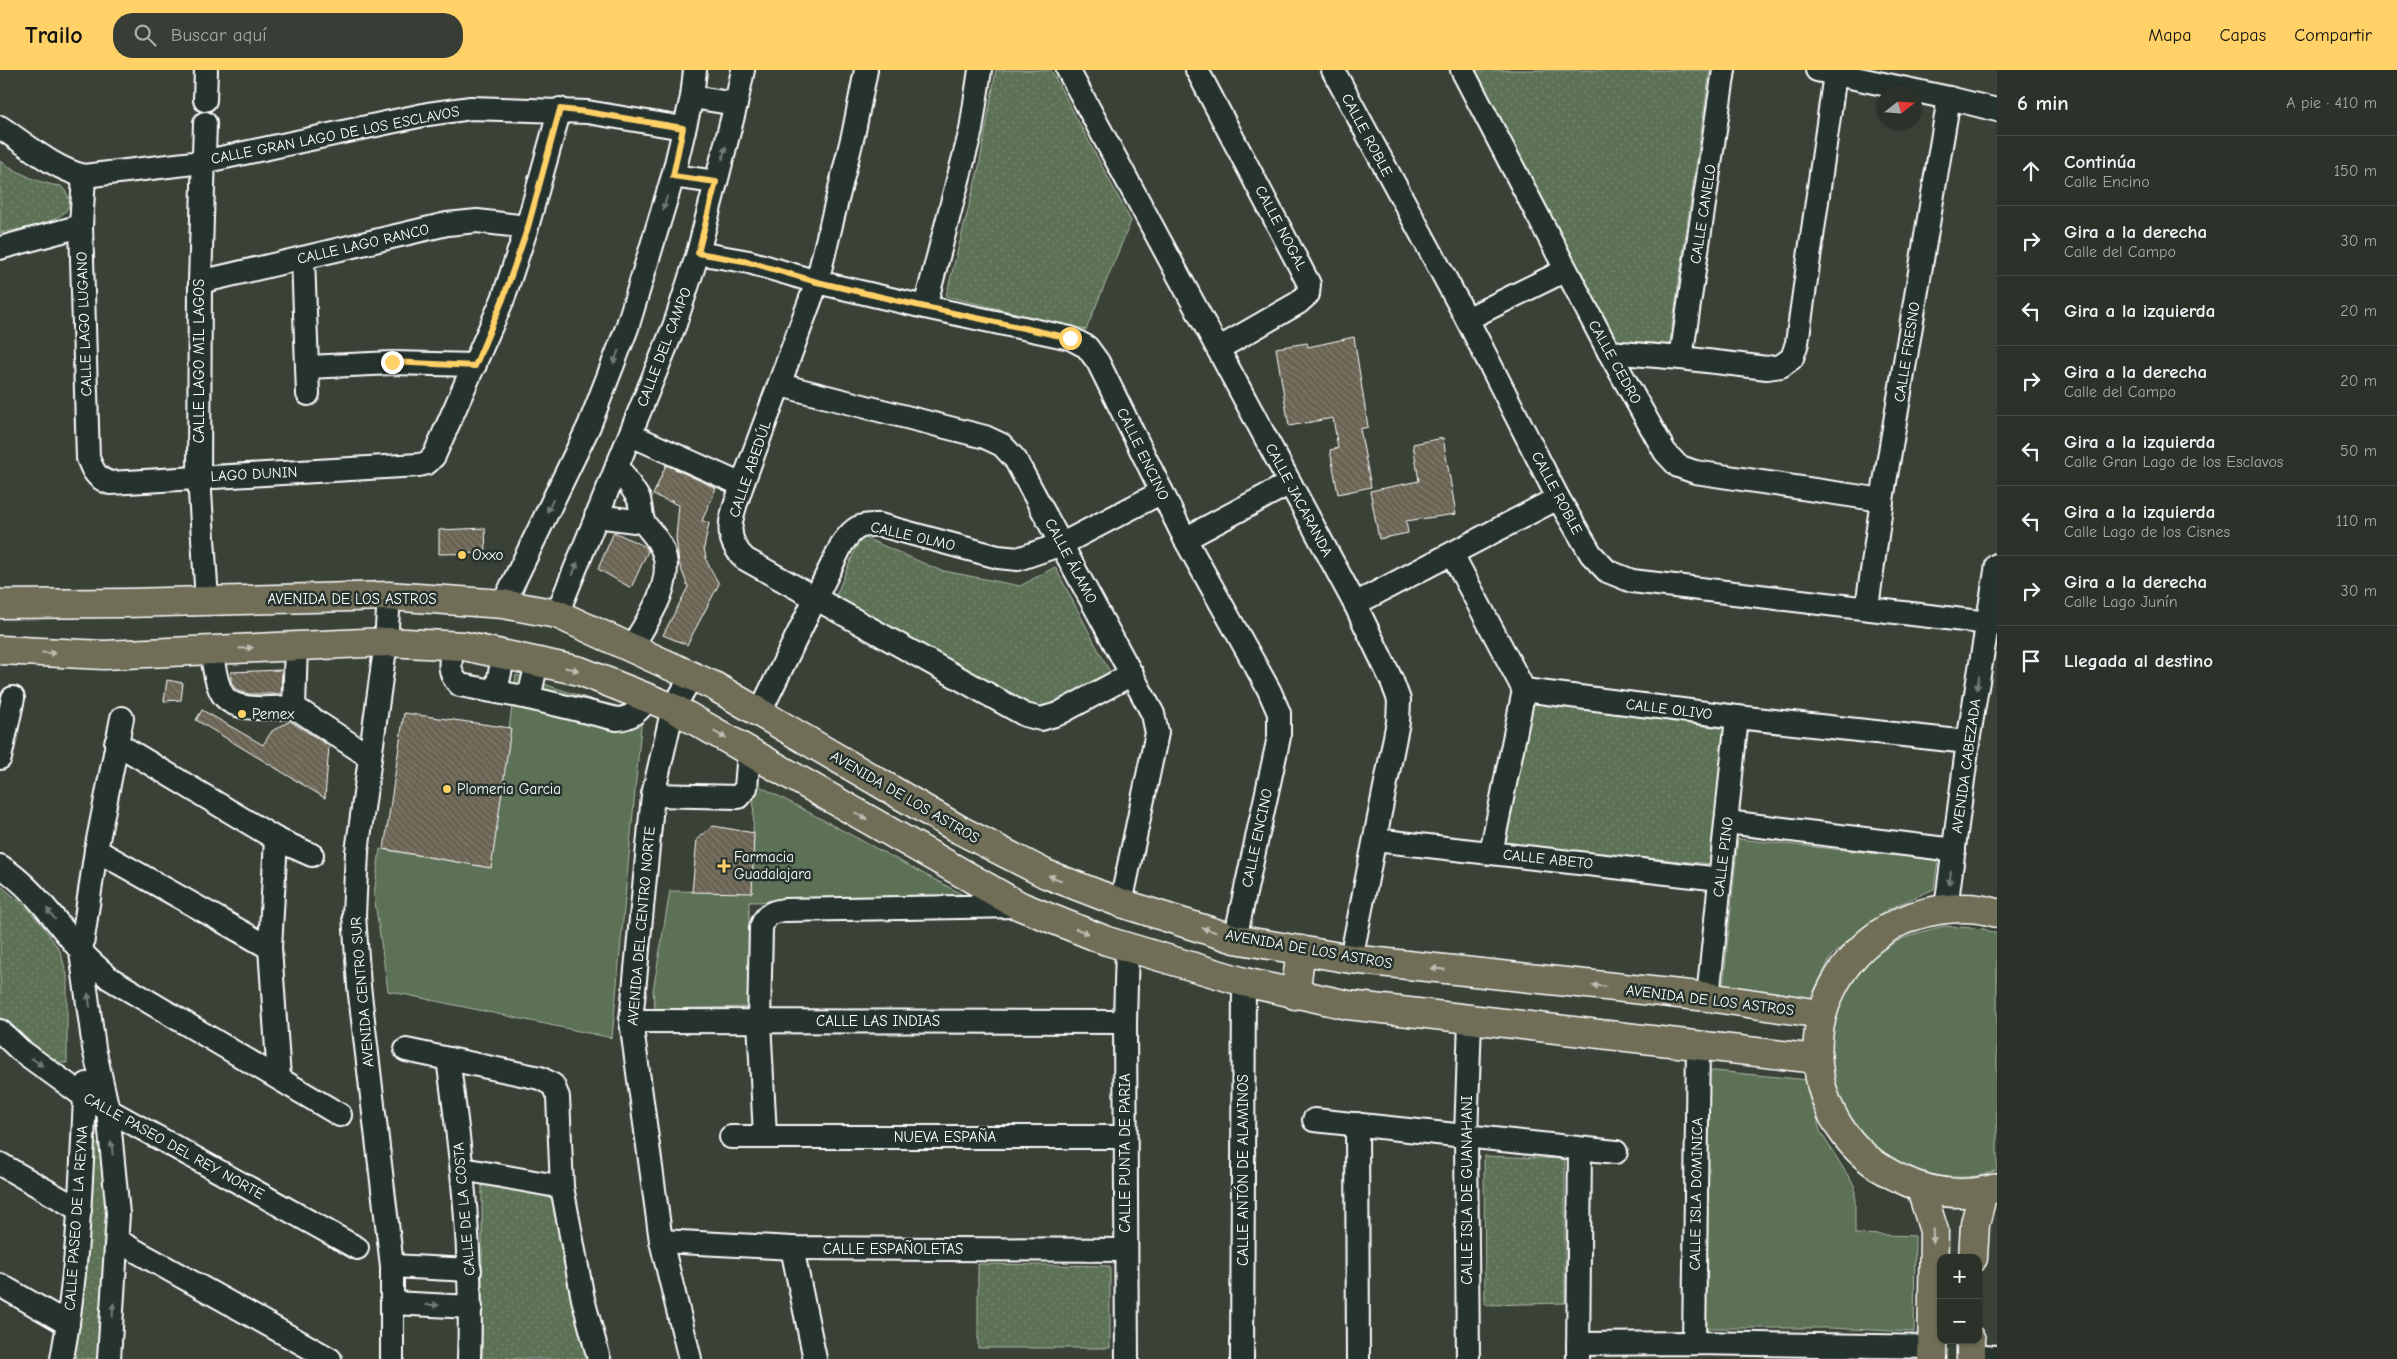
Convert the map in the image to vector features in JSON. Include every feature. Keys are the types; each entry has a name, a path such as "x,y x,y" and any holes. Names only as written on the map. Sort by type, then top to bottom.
{"main road":[{"name":"AVENIDA DE LOS ASTROS","path":"0,604 117,604 389,596 503,604 557,614 632,647 760,712 960,830 1046,874 1121,903 1235,939 1352,960 1708,997 1821,1014"},
{"path":"0,650 104,655 386,642 453,645 580,671 661,703 1020,906 1127,947 1244,982 1348,1006 1817,1059"},
{"path":"1973,1254 1975,1224 1990,1190 1952,1194 1921,1189 1882,1170 1849,1141 1826,1103 1817,1059 1817,1037 1821,1014 1838,974 1867,941 1904,918 1946,908 1996,907"},
{"path":"1295,995 1301,950"},
{"path":"1921,1189 1934,1231 1932,1353"}],"street":[{"path":"205,100 206,70"},
{"path":"503,604 589,426 627,328 673,176 683,128 692,97 695,70"},
{"name":"CALLE DEL CAMPO","path":"557,614 675,324 698,253 736,104 742,70"},
{"name":"CALLE ABEDÚL","path":"866,70 854,131 817,282 742,485 730,531 732,542 745,559 1025,715 1041,719 1058,714 1132,674"},
{"path":"925,307 971,130 980,70"},
{"name":"CALLE JACARANDA","path":"1068,70 1356,604 1399,700 1398,722 1352,960"},
{"name":"CALLE NOGAL","path":"1197,70 1309,284 1308,294 1298,303 1218,350"},
{"name":"CALLE ROBLE","path":"1333,70 1467,319 1558,498 1591,554 1607,571 1632,581 1992,623"},
{"name":"CALLE CEDRO","path":"1462,70 1608,352 1665,452 1678,466 1695,472 1882,500"},
{"name":"CALLE CANELO","path":"1681,358 1724,70"},
{"path":"1608,352 1767,368 1782,366 1792,358 1796,343 1826,72 1997,110"},
{"path":"692,97 736,104"},
{"name":"CALLE FRESNO","path":"1867,607 1882,500 1949,98"},
{"name":"CALLE GRAN LAGO DE LOS ESCLAVOS","path":"0,127 68,172 84,176 202,162 428,114 471,108 560,109 683,128"},
{"path":"308,367 392,362 475,366 503,299 528,227 560,109"},
{"name":"CALLE LAGO MIL LAGOS","path":"205,123 202,162 199,477 208,600"},
{"name":"CALLE LAGO LUGANO","path":"84,176 81,226 88,458 93,471"},
{"path":"673,176 716,182"},
{"name":"CALLE LAGO RANCO","path":"200,282 447,224 477,221 528,227"},
{"path":"0,248 81,226"},
{"name":"CALLE ENCINO","path":"698,253 749,262 817,282 1070,338 1087,347 1098,362 1185,539 1269,690 1279,713 1279,737 1235,939"},
{"path":"303,258 308,394"},
{"path":"1467,319 1566,270"},
{"name":"LAGO DUNIN","path":"93,471 101,479 110,483 419,465 427,462 434,456 475,366"},
{"name":"CALLE ÁLAMO","path":"780,385 985,437 1002,445 1016,459 1153,714 1158,733 1121,903"},
{"path":"631,435 742,485"},
{"path":"617,465 639,499 643,522 657,538 665,558 664,578 658,598 632,647"},
{"path":"1185,539 1290,483"},
{"name":"CALLE OLMO","path":"760,712 842,544 851,531 863,524 880,525 1018,559 1035,555 1062,544 1162,492"},
{"path":"1356,604 1558,498"},
{"path":"596,516 643,522"},
{"path":"1452,554 1524,690 1491,853"},
{"name":"AVENIDA CABEZADA","path":"1946,908 1968,742 1992,623 1997,566"},
{"name":"AVENIDA CENTRO SUR","path":"389,596 386,642 357,852 354,915 359,986 392,1266 392,1359"},
{"path":"453,645 450,666 452,678 460,685 529,698 617,720 627,719 661,703"},
{"path":"294,707 296,646"},
{"path":"211,650 218,683 224,696 232,703 263,708 294,707 370,757"},
{"path":"496,691 504,654"},
{"path":"529,698 537,662"},
{"name":"AVENIDA DEL CENTRO NORTE","path":"690,1359 661,1241 631,1021 661,703 692,676"},
{"name":"CALLE OLIVO","path":"1524,690 1738,717 1968,742"},
{"path":"0,758 14,698"},
{"name":"CALLE PINO","path":"1708,997 1738,717"},
{"name":"CALLE PASEO DE LA REYNA","path":"116,1355 118,1242 116,1186 108,1110 94,1048 82,952 96,850 122,718"},
{"path":"116,744 276,839 312,855"},
{"path":"653,795 738,797 746,788 749,752"},
{"path":"1727,822 1954,850"},
{"path":"276,839 270,948 279,1078"},
{"name":"CALLE ABETO","path":"1375,840 1720,879"},
{"path":"96,850 270,948"},
{"path":"0,866 16,876 46,907 82,952 109,978 340,1115"},
{"path":"765,1136 759,1021 761,928 764,918 771,912 784,910 1020,906"},
{"name":"CALLE PUNTA DE PARIA","path":"1127,947 1125,1022 1127,1359"},
{"name":"CALLE ANTÓN DE ALAMINOS","path":"1242,1359 1244,982"},
{"name":"CALLE LAS INDIAS","path":"631,1021 1125,1022"},
{"name":"CALLE ISLA DE GUANAHANI","path":"1468,1359 1466,1136 1470,1021"},
{"name":"CALLE PASEO DEL REY NORTE","path":"0,1031 20,1050 108,1110 357,1248"},
{"name":"CALLE ISLA DOMINICA","path":"1694,1343 1698,1045"},
{"name":"CALLE PASEO DE LA REYNA","path":"62,1359 68,1324 80,1210 85,1096 94,1048"},
{"path":"406,1050 540,1078 553,1085 558,1097 562,1187 583,1299 599,1359"},
{"name":"CALLE DE LA COSTA","path":"448,1059 463,1168 470,1270 469,1359"},
{"path":"1314,1120 1616,1152"},
{"path":"1357,1124 1358,1359"},
{"name":"NUEVA ESPAÑA","path":"731,1137 1125,1137"},
{"path":"1580,1149 1578,1351 1694,1343 1819,1352 1932,1353"},
{"path":"0,1164 80,1210"},
{"path":"463,1168 562,1187"},
{"name":"CALLE ESPAÑOLETAS","path":"661,1241 792,1248 1126,1250"},
{"path":"118,1242 317,1356"},
{"path":"792,1248 815,1359"},
{"path":"392,1266 470,1270"},
{"path":"0,1285 68,1324"},
{"path":"392,1303 471,1307"}],"green space":[{"path":"996,70 1051,70 1131,221 1086,330 946,296 979,167"},
{"path":"1474,70 1710,70 1669,348 1615,342"},
{"path":"0,161 22,174 61,186 69,198 68,207 61,215 50,221 0,233"},
{"path":"861,536 939,570 1020,586 1055,567 1112,676 1043,714 835,598"},
{"path":"516,675 642,716 612,1038 388,991 374,895 380,849 491,868"},
{"path":"1527,702 1728,729 1712,864 1501,844"},
{"path":"754,783 969,898 749,902 749,1007 655,1009 653,991 670,891 752,892"},
{"path":"1738,839 1938,860 1934,889 1888,909 1832,955 1810,999 1723,988"},
{"path":"0,885 24,905 43,926 60,951 67,975 67,1063 57,1062 38,1055 0,1020"},
{"path":"1944,926 1984,929 1997,934 1997,1170 1977,1176 1941,1176 1912,1169 1887,1156 1866,1138 1850,1117 1838,1092 1832,1065 1832,1037 1839,1008 1861,968 1880,951 1897,941"},
{"path":"1704,1070 1809,1080 1820,1131 1855,1187 1855,1234 1915,1236 1914,1332 1830,1328 1703,1328"},
{"path":"87,1144 101,1144 108,1200 99,1359 71,1359"},
{"path":"1484,1156 1565,1159 1565,1303 1485,1305"},
{"path":"482,1184 554,1196 590,1359 482,1359"},
{"path":"978,1264 1110,1266 1110,1348 978,1348"},
{"path":"1821,1352 1914,1357 1914,1359 1821,1359"}],"building":[{"path":"1354,337 1368,427 1360,429 1371,487 1338,494 1330,450 1338,448 1333,418 1289,426 1276,348 1307,343 1308,347"},
{"path":"1443,438 1456,514 1406,521 1408,533 1379,539 1370,491 1419,481 1413,444"},
{"path":"666,465 716,488 702,521 709,523 704,548 707,562 719,584 687,645 663,635 688,587 679,563 676,537 679,505 673,503 672,500 671,502 653,495"},
{"path":"485,528 486,553 439,554 439,530"},
{"path":"614,532 646,547 648,551 631,588 598,569"},
{"path":"282,670 281,694 248,694 237,690 231,682 231,672"},
{"path":"167,680 183,683 181,700 164,701"},
{"path":"202,710 263,745 272,731 290,721 329,746 325,798 196,720"},
{"name":"Plomeria Garcia","path":"404,713 511,728 491,868 384,849"},
{"name":"Farmacia Guadalajara","path":"713,826 754,833 752,893 692,892 697,839"}],"place":[{"name":"Oxxo","path":"462,555"},
{"name":"Pemex","path":"242,714"},
{"name":"Plomeria Garcia","path":"447,789"},
{"name":"Farmacia Guadalajara","path":"724,866"}],"route":[{"path":"392,362 475,366 503,299 528,227 560,109 683,128 673,176 716,182 698,253 749,262 817,282 1070,338"}]}
